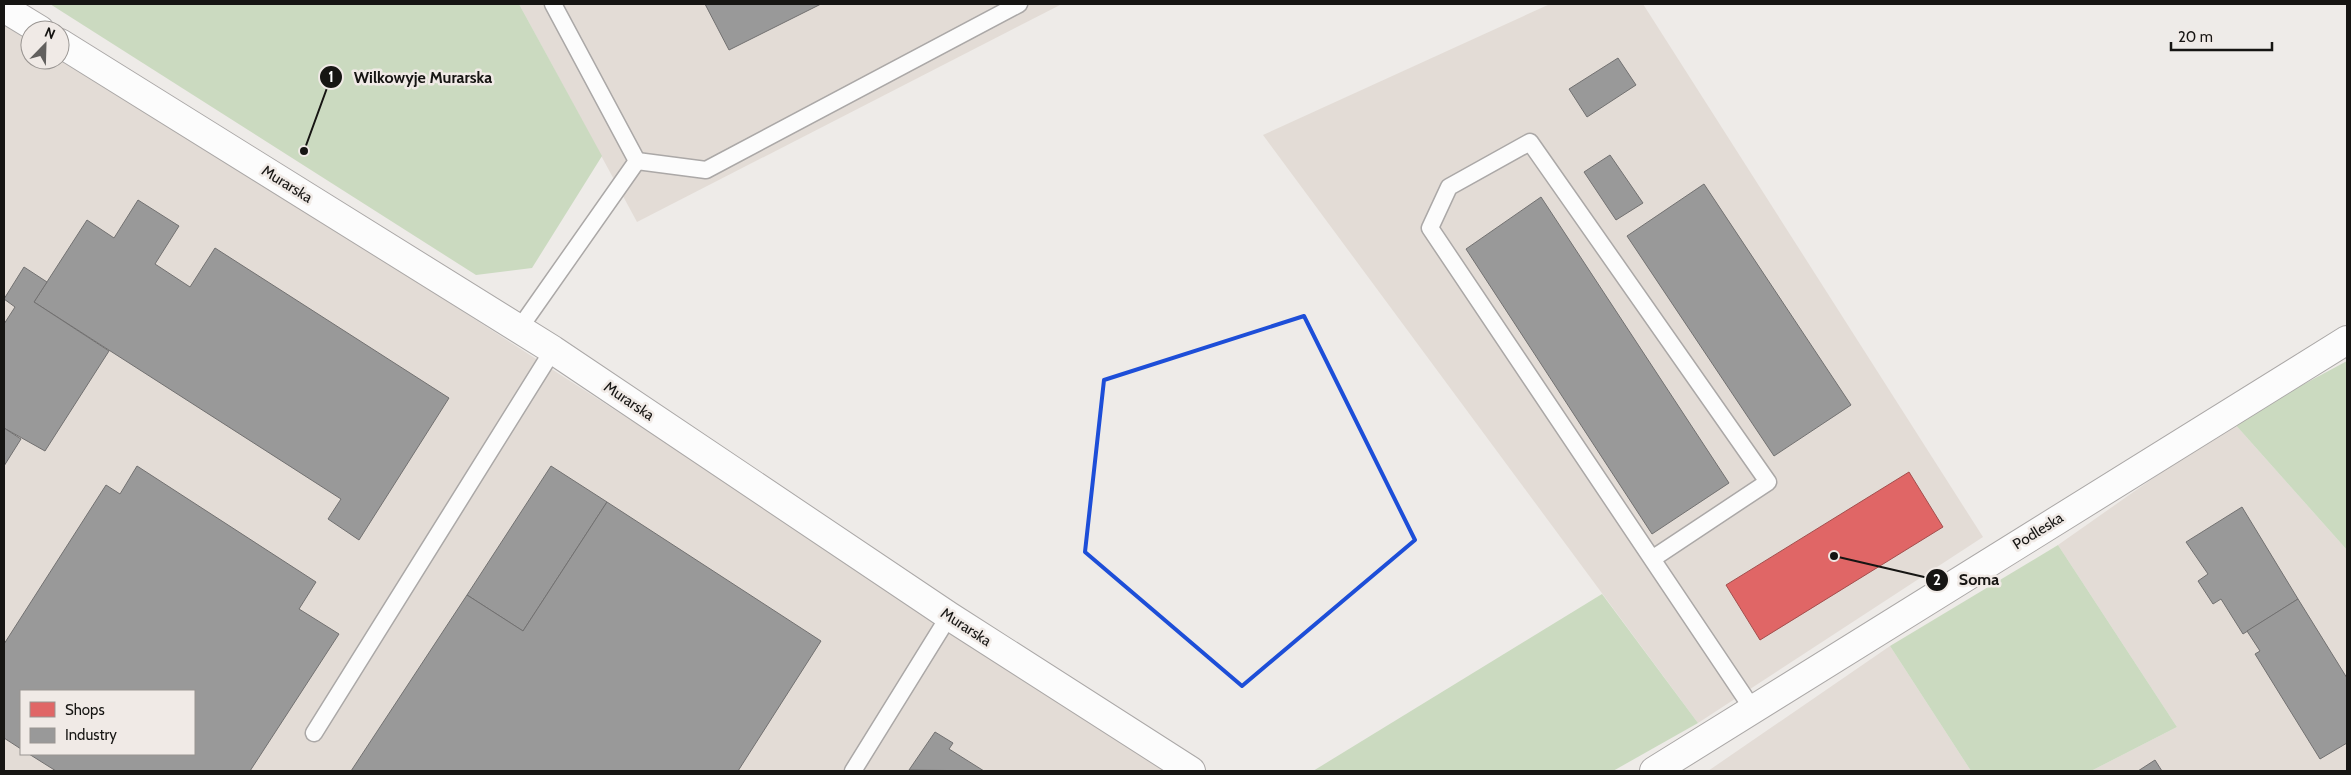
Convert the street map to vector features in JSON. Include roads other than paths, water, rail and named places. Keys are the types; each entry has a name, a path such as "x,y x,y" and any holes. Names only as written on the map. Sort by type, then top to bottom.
{"street":[{"path":"4,8 24,20"},
{"name":"Murarska","path":"70,49 553,350 949,616 1191,771"},
{"name":"Podleska","path":"1654,771 1752,708 2347,340"}],"lane":[{"path":"553,4 637,161"},
{"path":"637,161 706,170 1019,4"},
{"path":"1652,560 1768,482 1530,142 1449,187 1430,228 1652,560 1752,708"},
{"path":"519,329 637,161"},
{"path":"314,733 553,350"},
{"path":"854,771 949,616"}],"place":[{"name":"Wilkowyje Murarska","path":"304,151"},
{"name":"Soma","path":"1834,556"}]}
